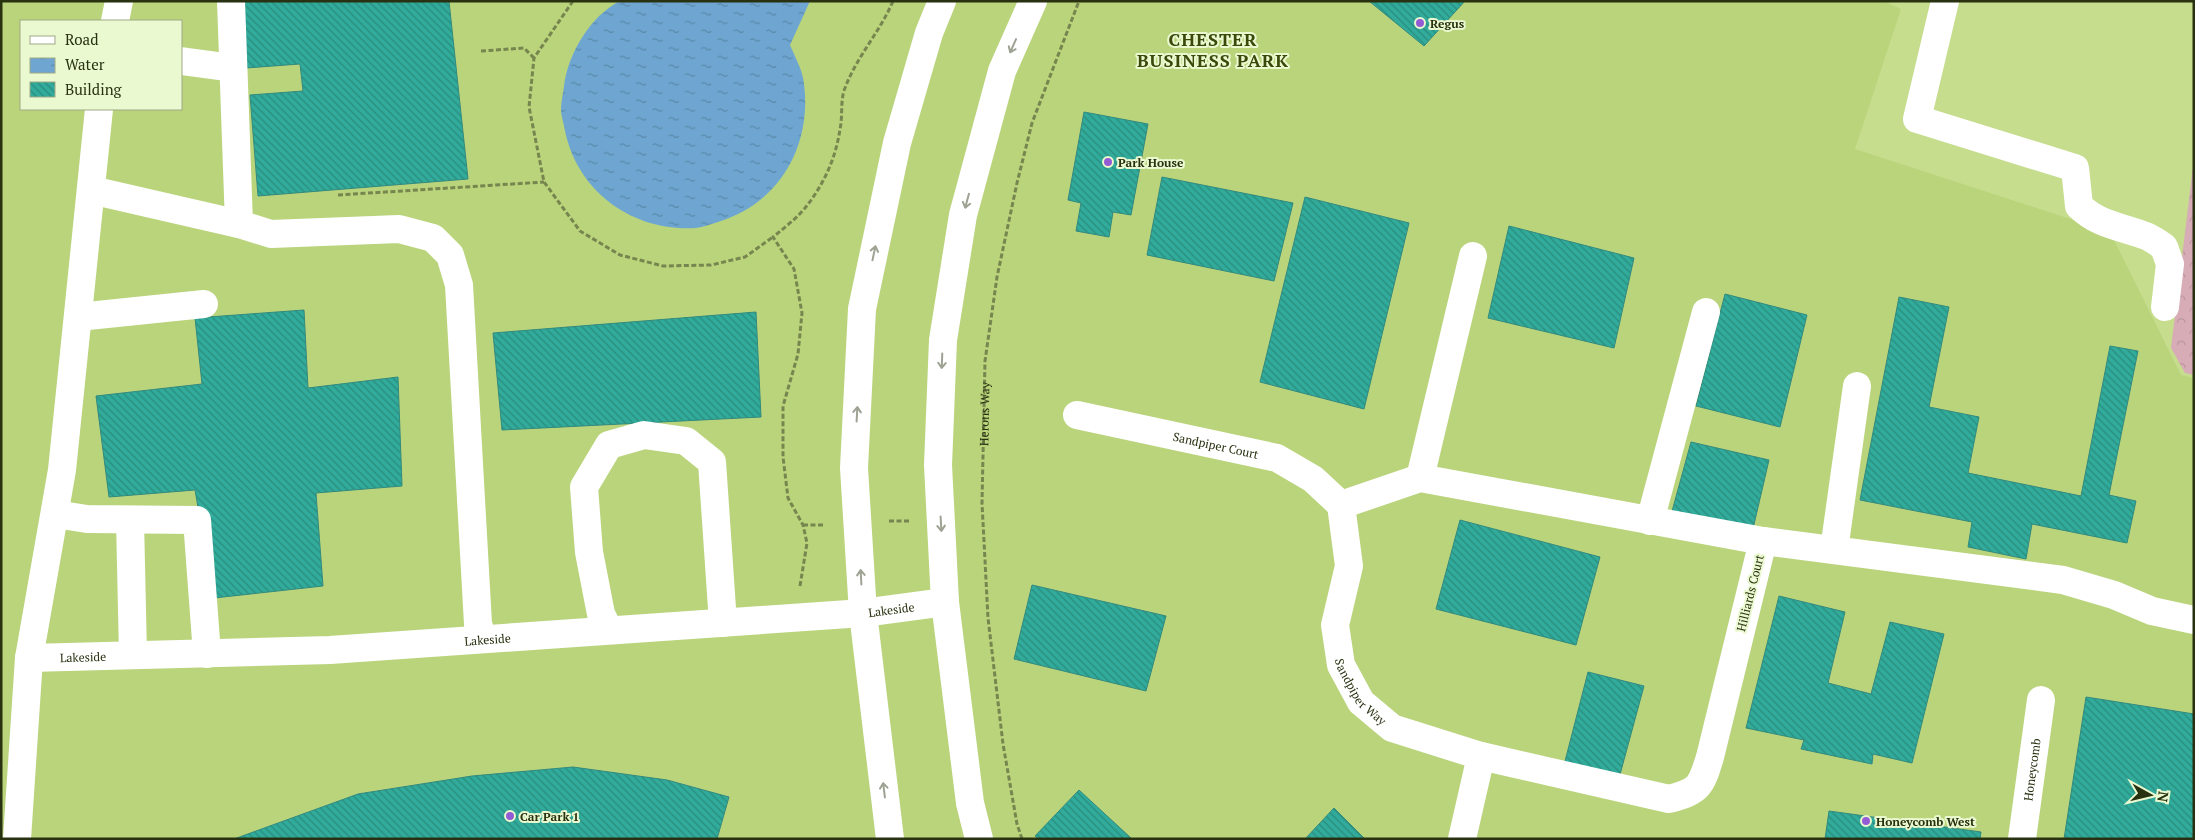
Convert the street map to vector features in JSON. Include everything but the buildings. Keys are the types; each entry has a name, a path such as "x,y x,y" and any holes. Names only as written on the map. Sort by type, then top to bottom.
{"street":[{"path":"115,20 119,1"},
{"path":"231,1 239,224"},
{"path":"890,839 863,613 854,468 862,309 897,143 928,33 942,1"},
{"path":"980,839 970,803 945,602 938,465 943,340 963,215 1002,71 1034,1"},
{"path":"1945,1 1917,119 2074,168 2079,206 2090,217 2122,230 2144,235 2164,247 2170,264 2165,307"},
{"path":"182,60 233,68"},
{"path":"17,839 29,658 62,470 99,110"},
{"path":"91,190 239,224 271,234 400,229 433,238 450,255 460,285 478,624 483,639"},
{"path":"1420,478 1473,256"},
{"path":"78,317 204,304"},
{"path":"1650,520 1706,312"},
{"path":"1834,550 1857,386"},
{"name":"Sandpiper Court","path":"1077,415 1278,458 1313,479 1340,505"},
{"path":"609,630 601,614 589,552 584,487 609,445 644,435 686,441 712,462 724,622"},
{"name":"Hilliards Court","path":"1340,505 1420,478 1763,541 1710,757 1703,781 1691,793 1669,799 1481,756"},
{"name":"Sandpiper Way","path":"1340,505 1349,566 1335,625 1341,665 1361,702 1392,728 1481,756"},
{"path":"55,514 87,519 197,520 207,654"},
{"path":"130,520 132,655"},
{"path":"1763,541 2063,580 2114,595 2152,611 2194,620"},
{"name":"Lakeside","path":"29,658 330,650 863,613 945,602"},
{"name":"Honeycomb","path":"2022,839 2041,700"},
{"path":"1462,839 1481,756"}],"path":[{"path":"573,1 534,58 529,107 544,182 580,231 620,255 663,266 711,265 745,257 774,237 804,209 825,176 835,153 841,128 844,90 856,62 885,19 893,1"},
{"name":"Herons Way","path":"1022,839 1017,824 1003,744 988,618 983,517 984,361 997,277 1032,123 1079,1"},
{"path":"481,52 524,48 534,58"},
{"path":"338,195 544,182"},
{"path":"774,237 794,269 802,314 798,354 783,406 783,457 788,498 803,525 807,543 799,589 799,617"},
{"path":"803,525 832,525 858,521 941,520 983,517"}],"shaded area":[{"name":"CHESTER BUSINESS PARK","path":"1,1 1883,1 1901,9 1855,149 2110,232 2181,375 2194,378 2194,839 1,839"}],"green space":[{"path":"2194,158 2194,375 2185,373 2171,348"}],"water":[{"path":"620,1 810,1 790,45 804,84 805,107 803,129 787,170 774,187 758,202 740,213 718,222 696,228 673,228 651,223 631,215 612,204 596,190 582,173 572,153 561,114 566,74 582,37 590,26 599,16"}],"place":[{"name":"Regus","path":"1420,23"},
{"name":"Park House","path":"1108,162"},
{"name":"Car Park 1","path":"510,816"},
{"name":"Honeycomb West","path":"1866,821"}],"district":[{"name":"CHESTER BUSINESS PARK","path":"1213,49"}]}
